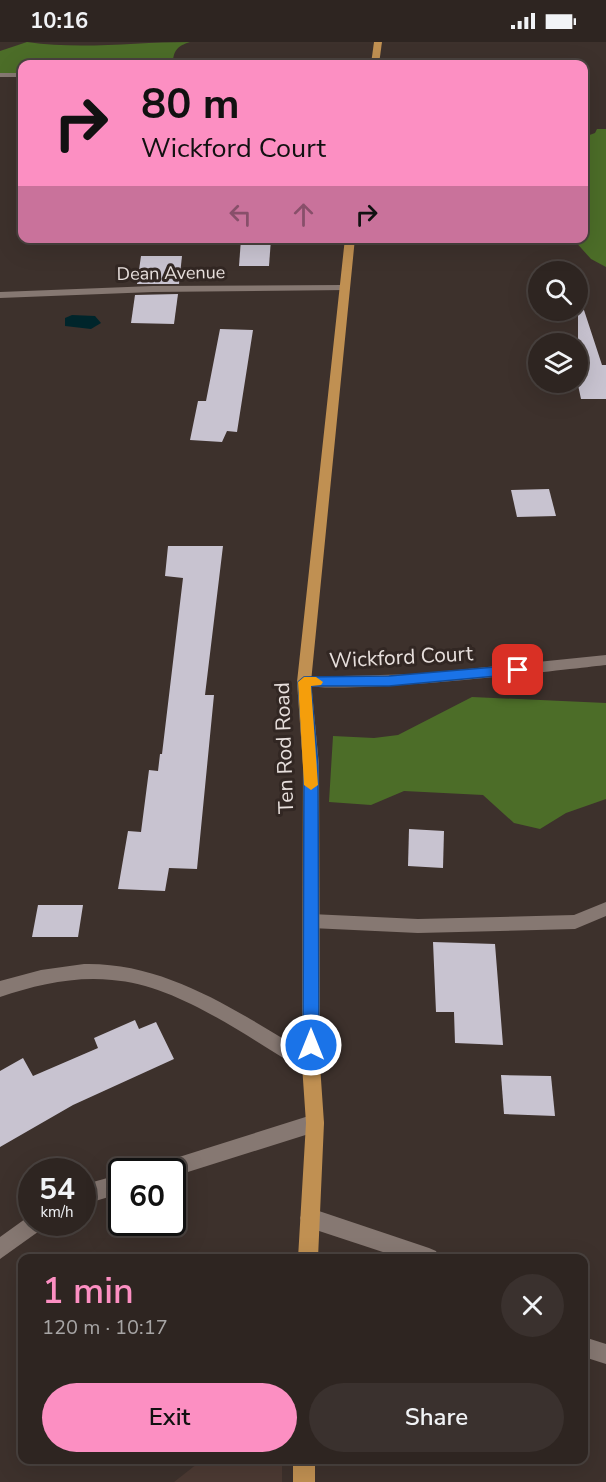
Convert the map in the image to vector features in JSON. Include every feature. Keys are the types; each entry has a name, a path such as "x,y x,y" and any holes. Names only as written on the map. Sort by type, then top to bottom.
{"main road":[{"path":"376,60 378,42"},
{"name":"Ten Rod Road","path":"309,1254 315,1123 311,1065 311,765 304,682 328,456 342,288 349,243"},
{"path":"304,1464 304,1482"}],"street":[{"path":"0,75 18,75"},
{"name":"Dean Avenue","path":"0,295 153,289 342,288"},
{"name":"Wickford Court","path":"304,682 358,682 452,677 606,660"},
{"path":"311,921 418,926 575,922 606,909"},
{"path":"0,988 56,973 114,972 145,979 192,998 311,1065"},
{"path":"186,1164 315,1123"},
{"path":"310,1218 417,1254"},
{"path":"0,1249 18,1235"},
{"path":"588,1348 606,1354"}],"shaded area":[{"path":"197,1464 282,1464 282,1482 174,1482"}],"green space":[{"path":"27,42 88,46 190,42 177,50 174,60 18,60 18,74 0,74 0,51"},
{"path":"597,129 606,129 606,267 591,259 577,243 588,243 588,136 595,133"},
{"path":"472,697 606,703 606,799 566,813 540,829 514,823 483,795 404,791 371,805 329,802 333,736 374,738 398,735"}],"water":[{"path":"72,315 95,316 101,323 91,329 65,326 65,318"}],"building":[{"path":"241,243 271,243 269,266 239,266"},
{"path":"141,256 182,256 179,284 137,284"},
{"path":"178,294 174,324 131,323 135,295"},
{"path":"578,321 588,321 602,365 606,365 606,399 581,399 580,393 588,393 588,333 578,333"},
{"path":"220,329 253,330 237,432 227,431 222,442 190,440 198,401 206,401"},
{"path":"549,489 556,516 517,517 511,490"},
{"path":"168,546 223,546 205,695 214,695 197,869 169,868 165,891 118,889 128,831 141,832 149,770 158,771 160,754 162,754 183,578 165,576"},
{"path":"409,829 444,831 443,868 408,866"},
{"path":"38,905 83,905 78,937 32,937"},
{"path":"433,942 495,944 503,1045 455,1043 454,1012 436,1012"},
{"path":"135,1020 139,1029 156,1022 174,1059 73,1105 0,1147 0,1071 23,1058 33,1076 98,1048 94,1038"},
{"path":"501,1075 551,1076 555,1116 504,1114"}],"slow traffic":[{"path":"311,785 304,682 316,682"}],"route":[{"path":"311,1045 311,765 304,682 389,681 518,670"}]}
